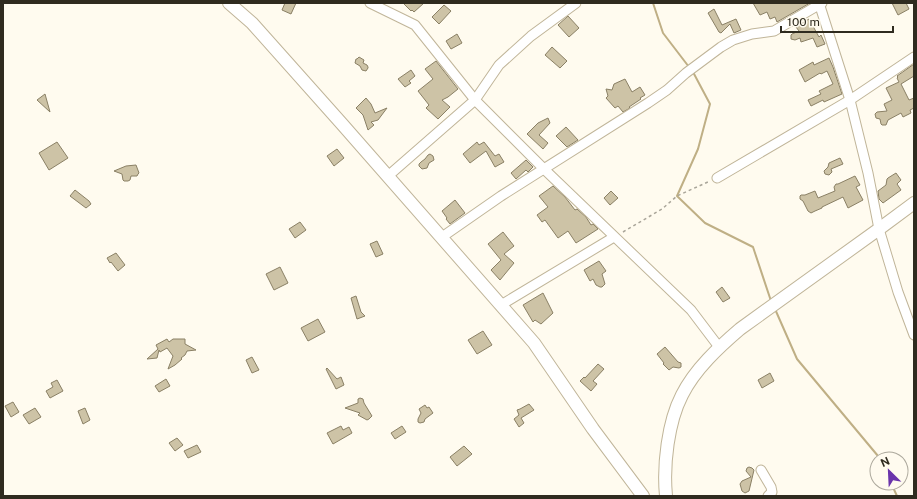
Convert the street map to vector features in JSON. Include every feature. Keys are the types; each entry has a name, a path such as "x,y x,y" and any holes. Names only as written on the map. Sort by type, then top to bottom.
{"street":[{"path":"229,3 252,23 534,343 593,429 643,496"},
{"path":"370,3 415,25 475,100 544,170 692,310 719,347"},
{"path":"388,176 475,100 499,65 531,36 576,3"},
{"path":"442,237 502,196 654,99 721,47 739,38 774,30 820,4 850,100 868,173 879,229 898,292 914,333"},
{"path":"717,178 850,100 914,57"},
{"path":"666,496 665,467 674,416 682,395 693,377 719,347 740,328 914,203"},
{"path":"502,305 614,237"},
{"path":"761,470 771,487 772,492 768,496"}],"path":[{"path":"614,237 662,209 677,196 717,178"}],"building":[{"path":"285,3 296,3 291,14 282,10"},
{"path":"403,3 424,3 414,12"},
{"path":"753,3 810,3 777,22 775,17 770,19 767,12 760,15"},
{"path":"892,3 906,3 909,9 898,15"},
{"path":"444,5 451,11 439,24 432,17"},
{"path":"714,9 722,25 736,19 741,30 734,33 730,24 721,33 719,32 708,13"},
{"path":"568,16 579,28 569,37 558,25"},
{"path":"809,19 819,37 821,35 825,44 817,47 813,38 801,42 800,38 795,40 791,39 792,34 799,31 796,27"},
{"path":"457,34 462,43 451,49 446,41"},
{"path":"552,47 567,61 560,68 545,55"},
{"path":"359,57 364,60 363,63 368,67 366,71 362,70 360,66 355,63 356,59"},
{"path":"829,58 842,94 824,102 823,100 811,106 808,100 821,94 819,91 833,84 827,71 821,74 820,73 805,82 799,70 813,62 814,65"},
{"path":"436,61 458,89 442,100 450,107 438,119 426,108 429,105 418,91 433,79 425,69"},
{"path":"914,64 914,76 901,84 909,100 914,98 914,108 910,110 911,113 903,117 901,113 888,120 886,125 882,125 880,119 876,118 875,114 877,112 887,111 884,104 892,100 886,88 899,82 897,76"},
{"path":"411,70 415,76 409,81 411,83 405,87 398,79"},
{"path":"625,79 632,92 640,87 645,95 623,112 618,106 615,108 606,98 608,96 606,89 612,90 614,84"},
{"path":"45,94 50,112 37,100"},
{"path":"366,98 371,104 375,113 387,108 378,120 371,122 374,125 368,130 363,115 356,108"},
{"path":"548,118 550,123 539,135 548,143 543,149 527,134 538,123"},
{"path":"566,127 578,140 567,147 556,136"},
{"path":"57,142 68,158 49,170 39,153"},
{"path":"477,142 479,145 484,142 495,156 499,154 504,162 495,167 486,151 470,163 463,154"},
{"path":"337,149 344,158 334,166 327,156"},
{"path":"430,154 433,156 434,160 429,163 427,168 422,169 419,164"},
{"path":"840,158 843,164 831,169 832,172 829,175 825,174 824,171 828,167 829,163"},
{"path":"526,160 533,167 528,172 526,170 516,179 511,173"},
{"path":"136,165 139,173 137,176 131,176 130,180 128,181 124,181 122,174 114,171 126,166"},
{"path":"896,173 901,180 897,184 901,190 883,203 879,199 878,191 886,185 888,178"},
{"path":"855,176 860,185 856,187 863,200 848,208 843,197 811,213 800,199 801,195 815,191 818,198 835,191 834,187 836,184"},
{"path":"553,186 565,197 575,210 577,209 586,217 591,225 593,224 598,229 576,243 568,231 558,238 545,220 542,222 537,215 548,207 539,196"},
{"path":"75,190 91,204 86,208 70,196"},
{"path":"611,191 618,198 610,205 604,198"},
{"path":"455,200 465,213 450,224 442,211"},
{"path":"300,222 306,230 295,238 289,229"},
{"path":"503,232 514,246 504,254 514,263 500,280 491,270 501,260 488,244"},
{"path":"377,241 383,254 376,257 370,244"},
{"path":"116,253 125,265 118,271 107,258"},
{"path":"599,261 606,271 602,274 605,284 602,287 596,285 593,279 590,281 584,270"},
{"path":"280,267 288,283 274,290 266,274"},
{"path":"722,287 730,298 723,302 716,292"},
{"path":"543,293 553,313 541,324 535,320 533,322 523,305"},
{"path":"356,296 361,312 365,316 357,319 351,298"},
{"path":"318,319 325,332 308,341 301,328"},
{"path":"483,331 492,345 477,354 468,340"},
{"path":"167,339 169,342 173,339 185,339 185,344 196,350 187,351 181,358 182,359 168,369 173,356 167,348 160,352 159,350 157,358 147,359 158,349 156,345"},
{"path":"665,347 678,362 681,363 681,367 673,367 669,370 663,364 664,363 657,354"},
{"path":"252,357 259,370 252,373 246,360"},
{"path":"598,364 604,369 593,381 597,384 591,391 580,381 584,377 585,378"},
{"path":"327,368 337,379 341,377 344,385 336,389 326,369"},
{"path":"770,373 774,381 762,388 758,380"},
{"path":"166,379 170,386 159,392 155,386"},
{"path":"57,380 63,391 50,398 46,391 53,387 51,383"},
{"path":"358,399 363,399 372,416 367,420 358,415 360,413 345,408 358,403"},
{"path":"13,402 19,412 11,417 5,406"},
{"path":"529,404 534,410 521,418 524,423 519,427 514,419 519,415 517,410"},
{"path":"425,405 427,408 429,407 433,413 425,419 424,422 420,423 418,422 421,413 419,409"},
{"path":"35,408 41,417 29,424 23,415"},
{"path":"85,408 90,420 83,424 78,411"},
{"path":"341,426 343,430 349,427 352,433 333,444 327,433"},
{"path":"402,426 406,432 395,439 391,433"},
{"path":"177,438 183,445 175,451 169,443"},
{"path":"197,445 201,452 188,458 184,451"},
{"path":"464,446 472,454 457,466 450,457"},
{"path":"749,467 754,470 749,491 745,493 742,491 740,484 742,481 751,477 746,471"}],"waterway":[{"path":"653,3 663,33 689,67"},
{"path":"693,72 710,104 698,149 677,196 705,223 753,247 771,301"},
{"path":"775,309 797,359 874,451"},
{"path":"895,491 897,496"}]}
